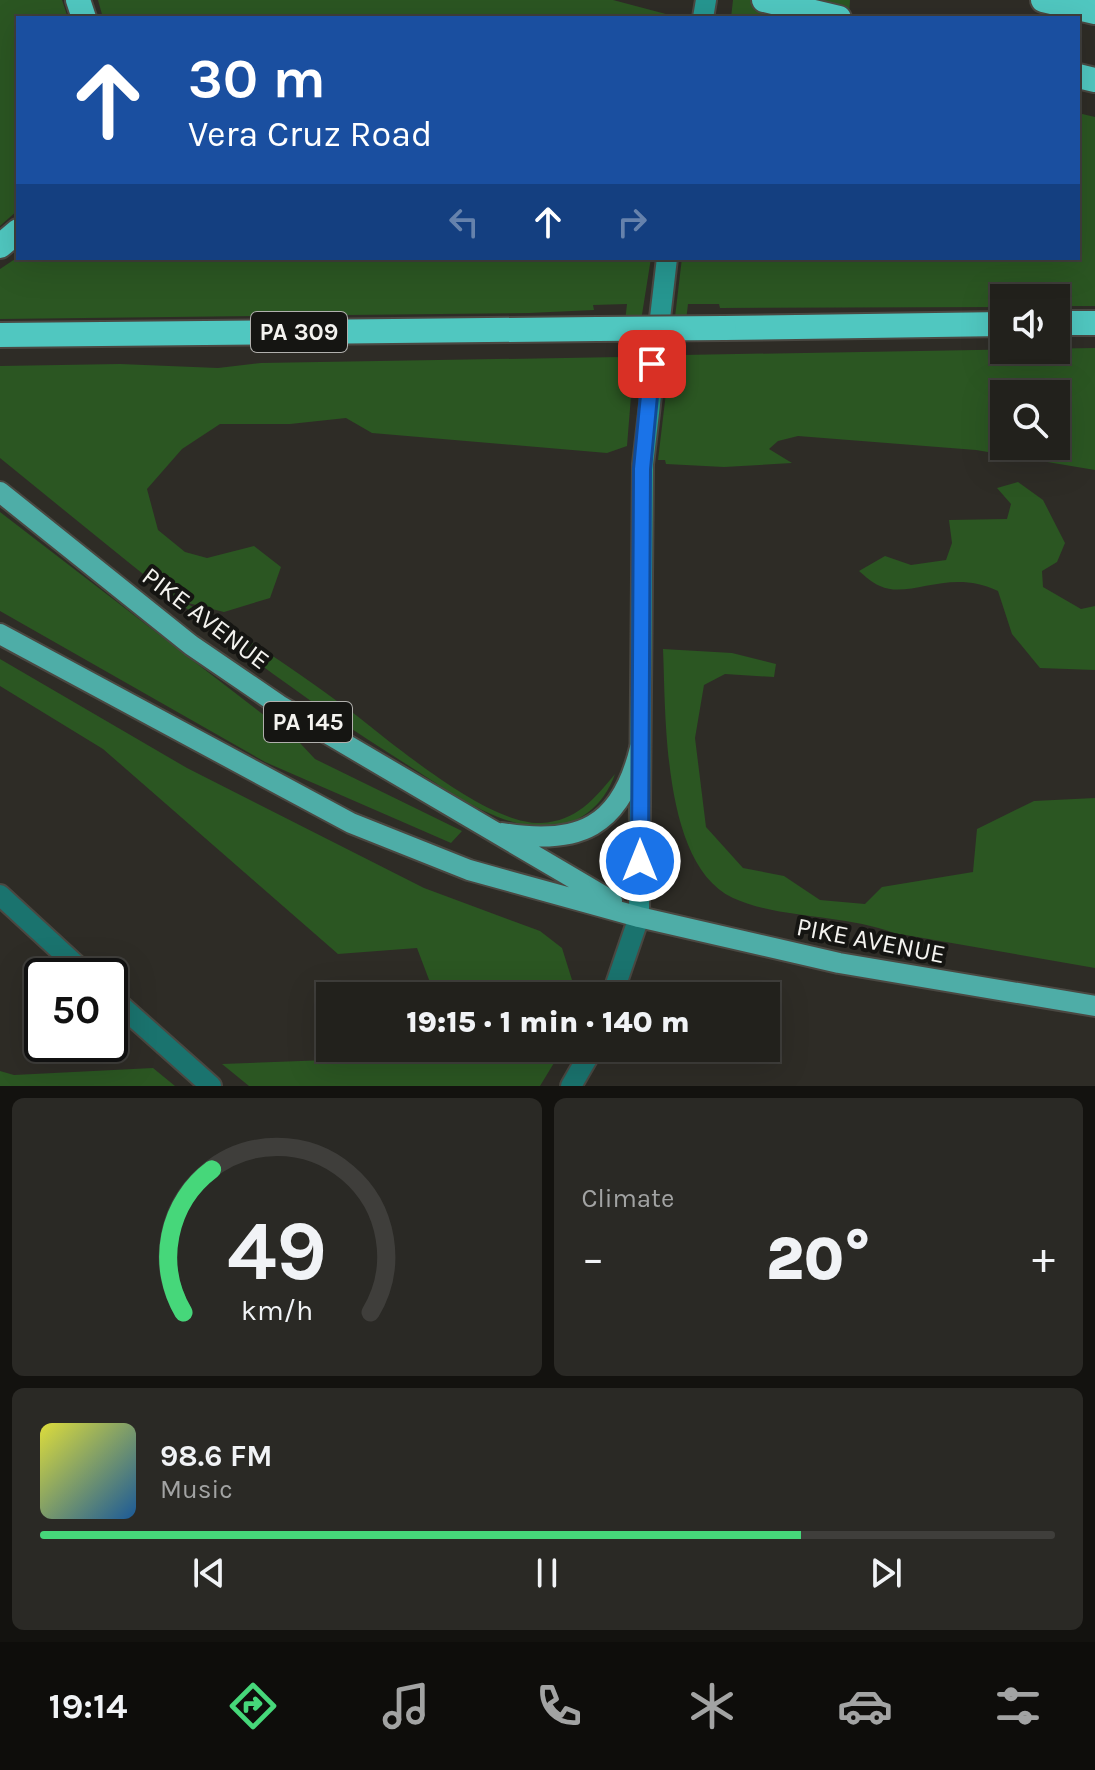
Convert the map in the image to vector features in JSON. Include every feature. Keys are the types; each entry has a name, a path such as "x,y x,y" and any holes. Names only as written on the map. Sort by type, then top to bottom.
{"highway":[{"path":"764,0 831,16"},
{"path":"1043,0 1095,12"},
{"path":"0,246 16,233"},
{"path":"1070,323 1095,323"},
{"name":"PA 309","path":"0,335 990,324"}],"main road":[{"path":"639,917 643,464 667,260"},
{"name":"PIKE AVENUE","path":"0,492 191,645 279,705 639,917"},
{"name":"PIKE AVENUE","path":"0,634 351,823 469,870 639,917 839,963 1095,1006"},
{"path":"489,831 554,838 595,826 624,796 640,748"}],"street":[{"path":"0,895 68,958"},
{"path":"617,982 639,917"},
{"path":"128,1012 211,1086"},
{"path":"571,1086 585,1062"}],"green space":[{"path":"0,0 62,0 67,16 16,16 16,212 0,226"},
{"path":"98,0 613,0 673,16 102,16"},
{"path":"733,0 850,0 849,16 731,16"},
{"path":"1080,113 1095,117 1095,306 1070,306 1070,284 990,284 990,307 720,308 719,304 688,304 682,355 990,350 990,364 1070,364 1070,348 1095,348 1095,470 1036,460 1070,460 1070,380 990,380 990,452 798,436 778,441 769,449 792,463 724,467 666,464 665,460 658,460 682,260 1080,260"},
{"path":"16,258 651,260 633,371 627,446 607,453 372,433 346,418 290,424 220,424 182,449 147,489 158,530 185,552 207,558 254,546 281,567 270,598 224,612 184,602 288,667 440,779 494,811 519,820 541,823 575,813 592,800 615,774 604,796 588,813 567,824 542,827 506,820 454,794 300,693 148,578 0,458 0,366 120,364 218,368 261,363 621,357 627,304 593,305 594,310 529,313 0,319 0,269"},
{"path":"1018,482 1043,500 1065,543 1057,562 1042,571 1043,587 1081,609 1095,606 1095,670 1040,668 1012,634 998,591 963,582 892,589 877,585 859,571 885,556 911,565 946,560 952,543 949,520 1007,519 1011,504 997,488"},
{"path":"0,512 299,742 315,759 462,831 451,843 265,762 0,611"},
{"path":"663,649 732,653 776,664 774,677 725,674 704,685 695,738 706,827 743,868 784,876 820,900 865,904 882,887 973,872 977,829 1034,801 1095,798 1095,968 894,933 854,922 771,910 733,898 710,881 693,855 680,822 668,749"},
{"path":"0,659 187,768 424,888 540,931 562,948 573,982 430,982 417,948 338,954 103,749 0,686"},
{"path":"316,1060 555,1062 540,1086 249,1086 222,1064"},
{"path":"153,1068 175,1086 0,1086 0,1071 14,1075"}],"route":[{"path":"640,861 642,469 652,364"}]}
